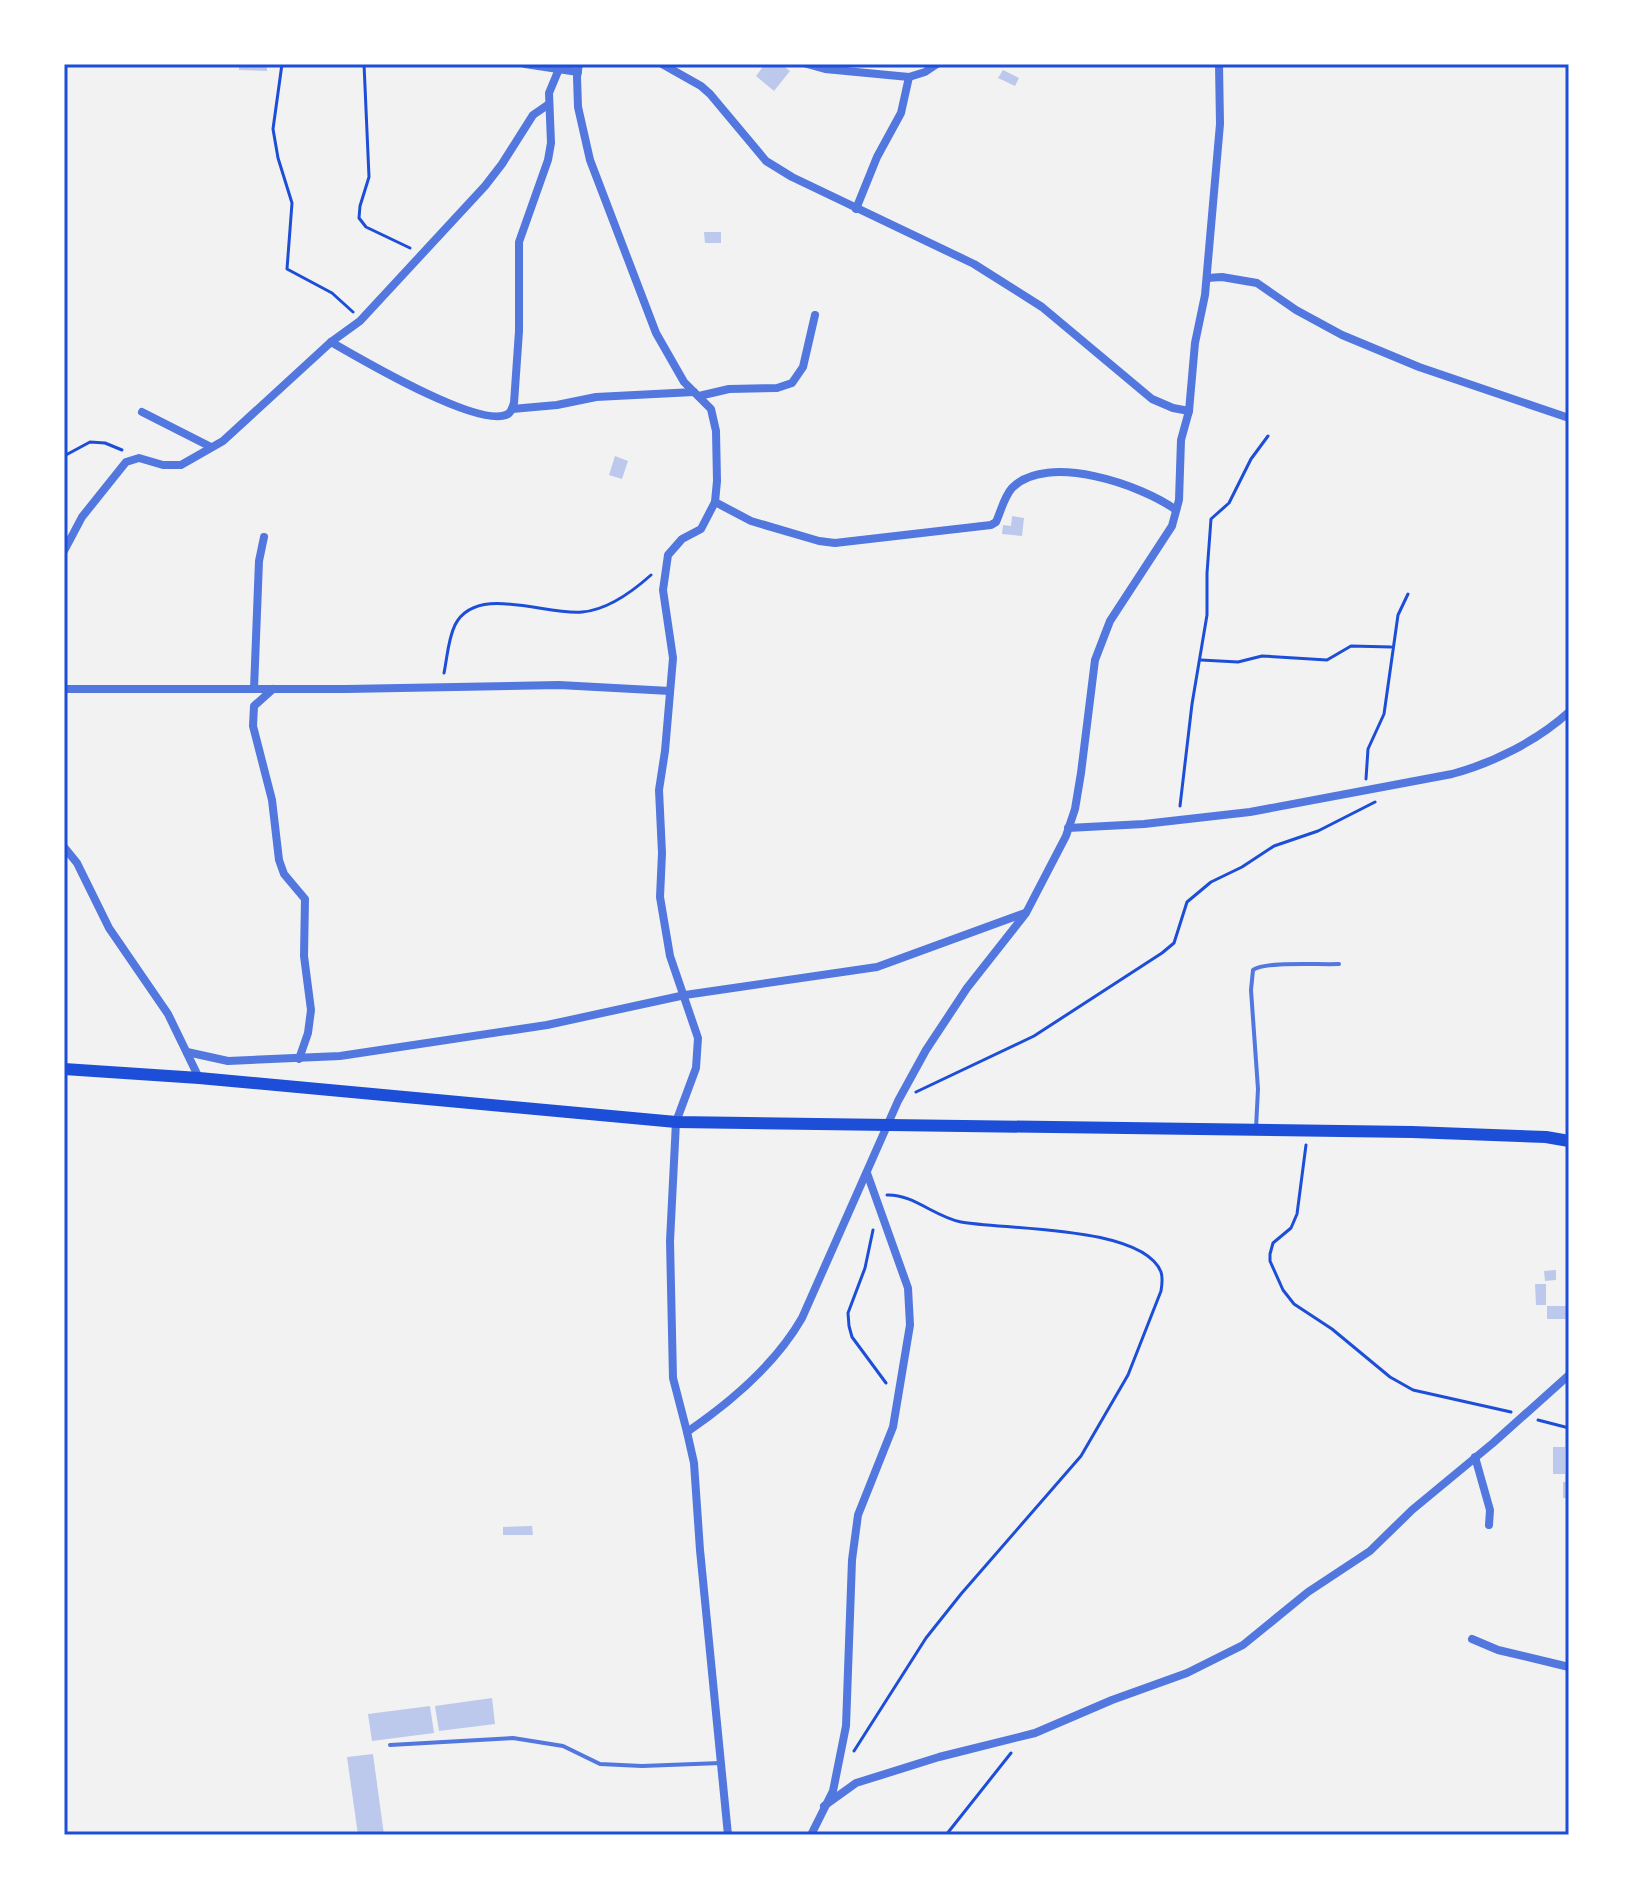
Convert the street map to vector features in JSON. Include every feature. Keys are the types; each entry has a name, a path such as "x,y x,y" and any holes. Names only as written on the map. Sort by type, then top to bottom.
{"main road":[{"path":"64,1069 199,1078 676,1122 1412,1132 1546,1137 1569,1141"}],"street":[{"path":"525,64 559,69 578,68 578,107 590,160 656,333 679,374 711,409 715,420 715,502 701,529 673,547 665,562 663,590 673,658 659,790 662,853 660,897 670,956 697,1030 699,1047 696,1068 676,1122 670,1241 672,1357 677,1399 694,1463 728,1835"},
{"path":"662,64 710,94 766,161 856,209 974,264 1042,307 1152,399 1189,411"},
{"path":"807,64 825,69 909,77 937,64"},
{"path":"687,1432 749,1382 790,1340 898,1101 938,1028 1026,913 1068,828 1075,809 1098,649 1110,621 1172,526 1176,510 1181,440 1189,411 1195,343 1207,278 1220,124 1219,64"},
{"path":"512,409 519,331 519,242 548,160 551,143 550,89 559,69"},
{"path":"856,209 877,157 901,113 909,77"},
{"path":"64,551 82,517 126,462 136,458 175,466 223,441 331,342 360,321 502,164 533,115 549,104"},
{"path":"1207,278 1222,277 1257,283 1296,310 1342,335 1419,367 1569,418"},
{"path":"331,342 397,379 458,407 492,416 508,413 512,409 604,396 777,388 792,383 803,367 815,315"},
{"path":"142,412 211,447"},
{"path":"715,502 751,521 829,543 987,527 996,522 1013,487 1041,472 1116,482 1150,494 1176,510"},
{"path":"254,689 259,561 264,537"},
{"path":"64,689 559,685 670,691"},
{"path":"274,689 254,706 253,726 272,800 279,860 284,874 305,899 304,956 311,1010 308,1033 299,1059"},
{"path":"1068,828 1178,821 1250,812 1452,774 1476,767 1540,734 1569,712"},
{"path":"64,847 77,863 109,928 168,1014 199,1078"},
{"path":"187,1052 228,1061 299,1059 374,1053 547,1025 685,995 877,967 1026,913"},
{"path":"811,1835 833,1791 838,1772 849,1693 852,1560 858,1515 887,1445 910,1325 908,1288 867,1172"},
{"path":"824,1806 856,1783 903,1767 1023,1737 1187,1673 1243,1645 1308,1592 1370,1551 1412,1510 1524,1417 1569,1375"},
{"path":"1475,1457 1490,1510 1489,1525"},
{"path":"1472,1639 1498,1650 1569,1667"}],"lane":[{"path":"1256,1130 1258,1089 1251,990 1253,970 1276,964 1339,964"},
{"path":"390,1745 513,1738 563,1746 600,1764 721,1763"}],"path":[{"path":"282,64 273,129 292,203 287,269 332,293 360,321"},
{"path":"364,64 369,177 359,218 366,227 421,255"},
{"path":"1178,821 1192,704 1207,615 1211,519 1229,503 1251,459 1268,436"},
{"path":"64,456 85,443 94,442 117,446 136,458"},
{"path":"442,688 455,625 470,611 509,602 546,610 584,612 620,599 665,562"},
{"path":"1362,791 1367,779 1368,749 1384,714 1391,647 1398,615 1408,594"},
{"path":"1201,660 1238,662 1262,656 1327,660 1351,646 1391,647"},
{"path":"898,1101 1034,1036 1162,953 1174,943 1187,902 1211,882 1274,846 1318,831 1382,798"},
{"path":"1310,1131 1301,1167 1297,1214 1291,1228 1273,1243 1270,1254 1283,1290 1294,1304 1332,1329 1390,1377 1413,1390 1506,1410 1569,1428"},
{"path":"838,1772 926,1638 1081,1456 1128,1375 1161,1291 1162,1280 1161,1272 1142,1253 1101,1239 1037,1227 965,1223 935,1214 900,1195 875,1196"},
{"path":"879,1207 865,1268 848,1313 849,1326 852,1337 897,1400"},
{"path":"946,1835 1023,1737"}],"building":[{"path":"239,64 267,64 267,71 239,70"},
{"path":"765,64 781,64 790,71 774,91 756,76"},
{"path":"1003,70 1019,78 1015,86 998,78"},
{"path":"704,232 721,232 721,243 705,243"},
{"path":"615,456 628,461 622,479 609,475"},
{"path":"1012,516 1024,518 1022,536 1002,534 1003,525 1011,526"},
{"path":"1556,1270 1556,1280 1545,1281 1544,1271"},
{"path":"1535,1284 1546,1284 1546,1305 1536,1305"},
{"path":"1547,1306 1566,1306 1566,1319 1547,1319"},
{"path":"1553,1447 1565,1447 1565,1474 1553,1474"},
{"path":"1563,1482 1569,1482 1569,1498 1563,1498"},
{"path":"532,1526 533,1535 503,1535 503,1527"},
{"path":"492,1698 495,1724 439,1731 435,1706"},
{"path":"430,1706 434,1733 372,1741 368,1714"},
{"path":"373,1754 384,1835 358,1835 347,1757"}]}
